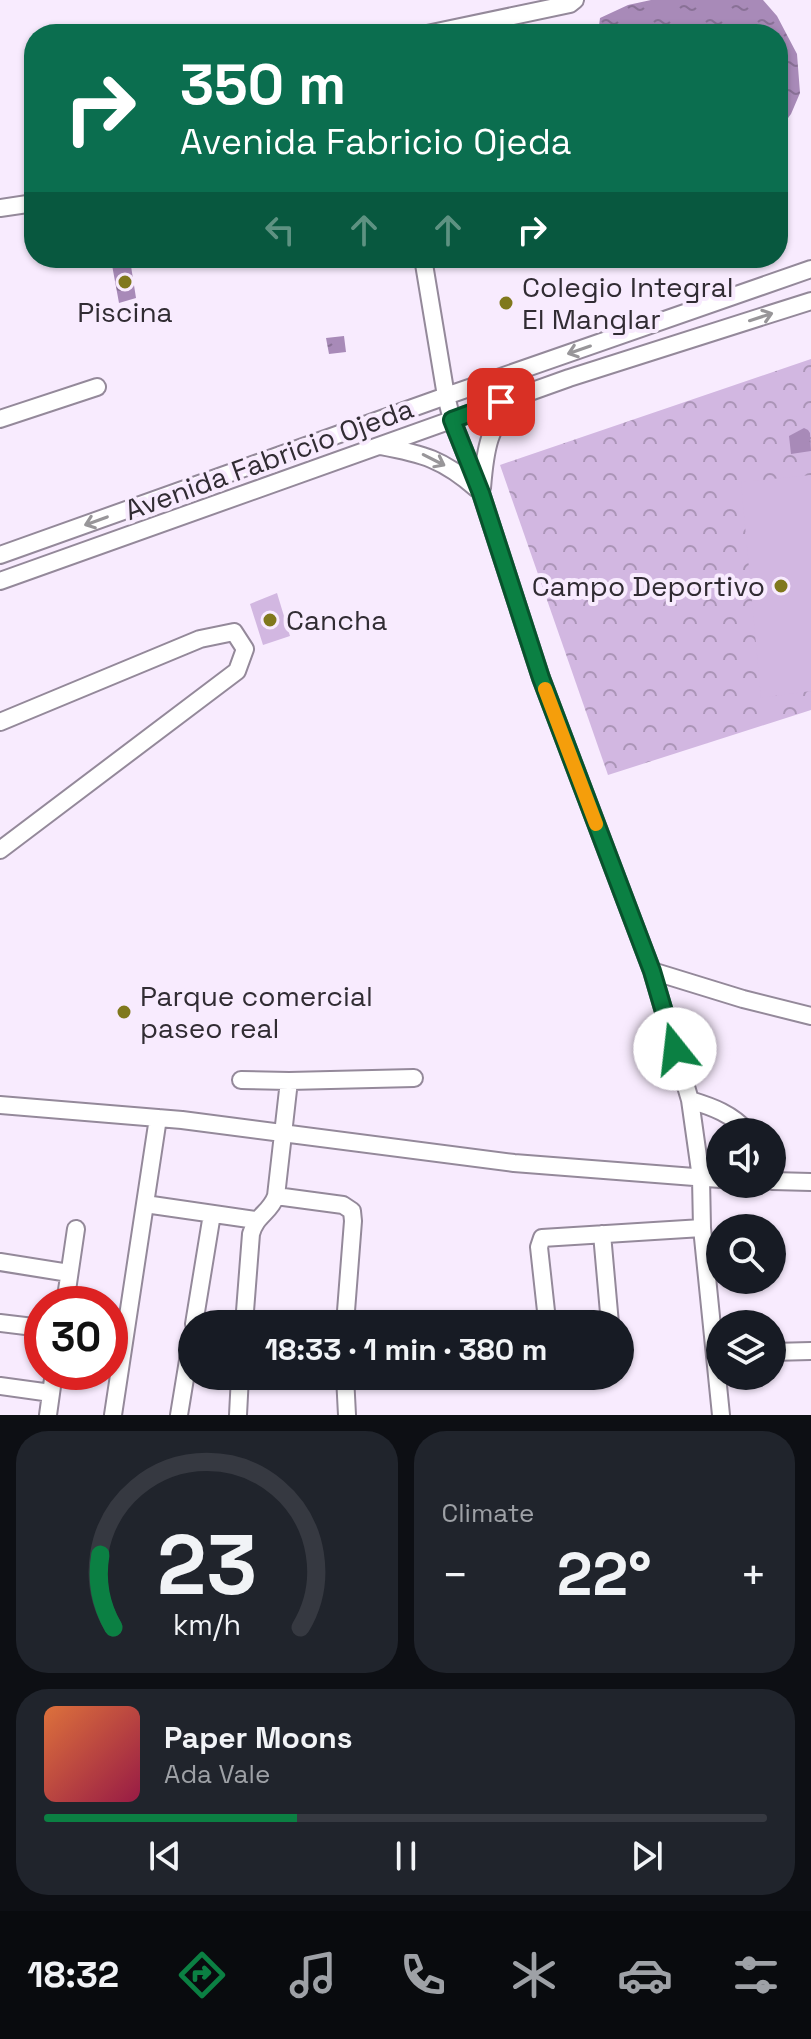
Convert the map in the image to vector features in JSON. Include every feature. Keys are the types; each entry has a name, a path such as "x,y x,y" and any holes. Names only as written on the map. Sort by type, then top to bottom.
{"street":[{"path":"475,24 570,4 575,0"},
{"path":"0,208 24,204"},
{"path":"425,268 452,420 481,493 541,678 652,971 690,1100 701,1178 702,1228 712,1310"},
{"name":"Avenida Fabricio Ojeda","path":"0,555 811,269"},
{"name":"Avenida Fabricio Ojeda","path":"0,581 525,394 811,301"},
{"path":"0,419 97,387"},
{"path":"481,493 485,451 492,431 510,405 525,394"},
{"path":"379,445 420,453 452,470 481,493"},
{"path":"0,722 200,639 234,632 245,649 237,671 0,850"},
{"path":"652,971 811,1016"},
{"path":"241,1080 414,1078"},
{"path":"245,1310 251,1234 256,1220 271,1207 276,1196 289,1081"},
{"path":"690,1100 734,1118"},
{"path":"0,1105 158,1118 514,1163 706,1178"},
{"path":"128,1287 158,1118"},
{"path":"786,1181 811,1182"},
{"path":"276,1196 343,1205 352,1211 346,1310"},
{"path":"145,1204 256,1220"},
{"path":"196,1310 212,1214"},
{"path":"546,1310 539,1247 542,1238 702,1228"},
{"path":"67,1286 76,1229"},
{"path":"602,1234 609,1310"},
{"path":"0,1262 69,1273"},
{"path":"0,1323 24,1326"},
{"path":"786,1352 811,1351"},
{"path":"0,1386 51,1393"},
{"path":"48,1415 51,1390"},
{"path":"113,1415 115,1390"},
{"path":"179,1415 183,1390"},
{"path":"238,1415 239,1390"},
{"path":"346,1390 347,1415"},
{"path":"720,1390 721,1415"}],"green space":[{"path":"811,359 811,710 608,775 500,465"},
{"name":"Campo Deportivo","path":"811,475 811,691 761,698 741,482"},
{"name":"Cancha","path":"277,593 290,636 263,645 250,604"}],"water":[{"path":"651,0 763,0 781,24 599,24 600,18 628,5"},
{"path":"788,37 797,54 800,93 788,118"},
{"name":"Piscina","path":"113,268 131,268 136,298 119,303"},
{"path":"344,336 346,352 329,354 326,338"},
{"path":"804,428 810,433 811,451 791,454 789,436"}],"slow traffic":[{"path":"545,689 596,824"}],"place":[{"name":"Piscina","path":"125,282"},
{"name":"Colegio Integral El Manglar","path":"506,303"},
{"name":"Campo Deportivo","path":"781,586"},
{"name":"Cancha","path":"270,620"},
{"name":"Parque comercial paseo real","path":"124,1012"}],"route":[{"path":"501,402 452,420 481,493 541,678 652,971 675,1049"}]}
